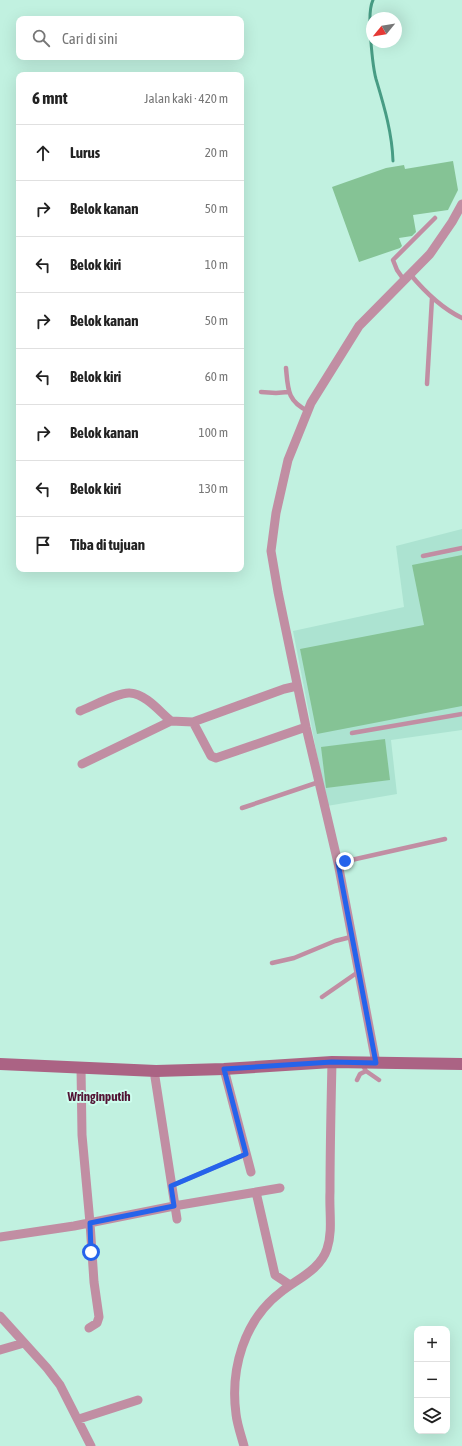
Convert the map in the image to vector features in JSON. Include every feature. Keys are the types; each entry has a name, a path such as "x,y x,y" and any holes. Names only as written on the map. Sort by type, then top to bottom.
{"main road":[{"path":"0,1064 156,1071 224,1069 332,1062 364,1067 376,1063 462,1064"}],"street":[{"path":"376,1063 338,863 297,686 271,551 276,513 288,460 311,403 359,326 430,254 452,222 462,204"},
{"path":"82,764 171,721 193,722 284,689 297,686"},
{"path":"80,711 129,693 137,695 148,701 171,721"},
{"path":"193,722 211,756 216,758 306,727"},
{"path":"244,1446 236,1415 235,1399 235,1383 243,1342 258,1316 279,1293 315,1267 323,1259 330,1240 332,1062"},
{"path":"81,1067 82,1135 94,1282 99,1318 97,1323 89,1328"},
{"path":"224,1069 251,1172"},
{"path":"156,1071 155,1077 177,1219"},
{"path":"0,1237 90,1223 174,1206 280,1188"},
{"path":"256,1192 275,1275 290,1285"},
{"path":"0,1316 60,1385 79,1419 91,1446"},
{"path":"0,1350 24,1343"},
{"path":"79,1419 138,1400"}],"lane":[{"path":"435,218 393,260 396,270 407,277 450,312 462,318"},
{"path":"427,384 432,298"},
{"path":"286,368 288,392 294,402 308,411"},
{"path":"261,392 288,392"},
{"path":"422,556 462,548"},
{"path":"352,733 462,714"},
{"path":"242,808 319,782"},
{"path":"338,863 445,839"},
{"path":"272,963 294,958 352,937"},
{"path":"322,997 358,972"},
{"path":"357,1080 364,1067 379,1080"},
{"path":"171,1186 246,1154"}],"shaded area":[{"path":"462,529 462,730 391,740 397,794 327,806 293,631 404,607 396,546"}],"building":[{"path":"453,161 458,190 448,210 413,215 416,232 412,236 399,238 402,246 400,248 359,262 332,187 386,168 404,165 405,169"},
{"path":"462,555 462,706 317,734 300,649 424,625 412,565"},
{"path":"385,739 390,780 326,788 321,747"}],"waterway":[{"path":"373,0 370,17 373,60 376,79 389,129 393,161"}],"district":[{"name":"Wringinputih","path":"99,1096"}],"route":[{"path":"91,1252 90,1223 174,1206 171,1186 246,1154 224,1069 332,1062 376,1063 338,863 345,861"}]}
